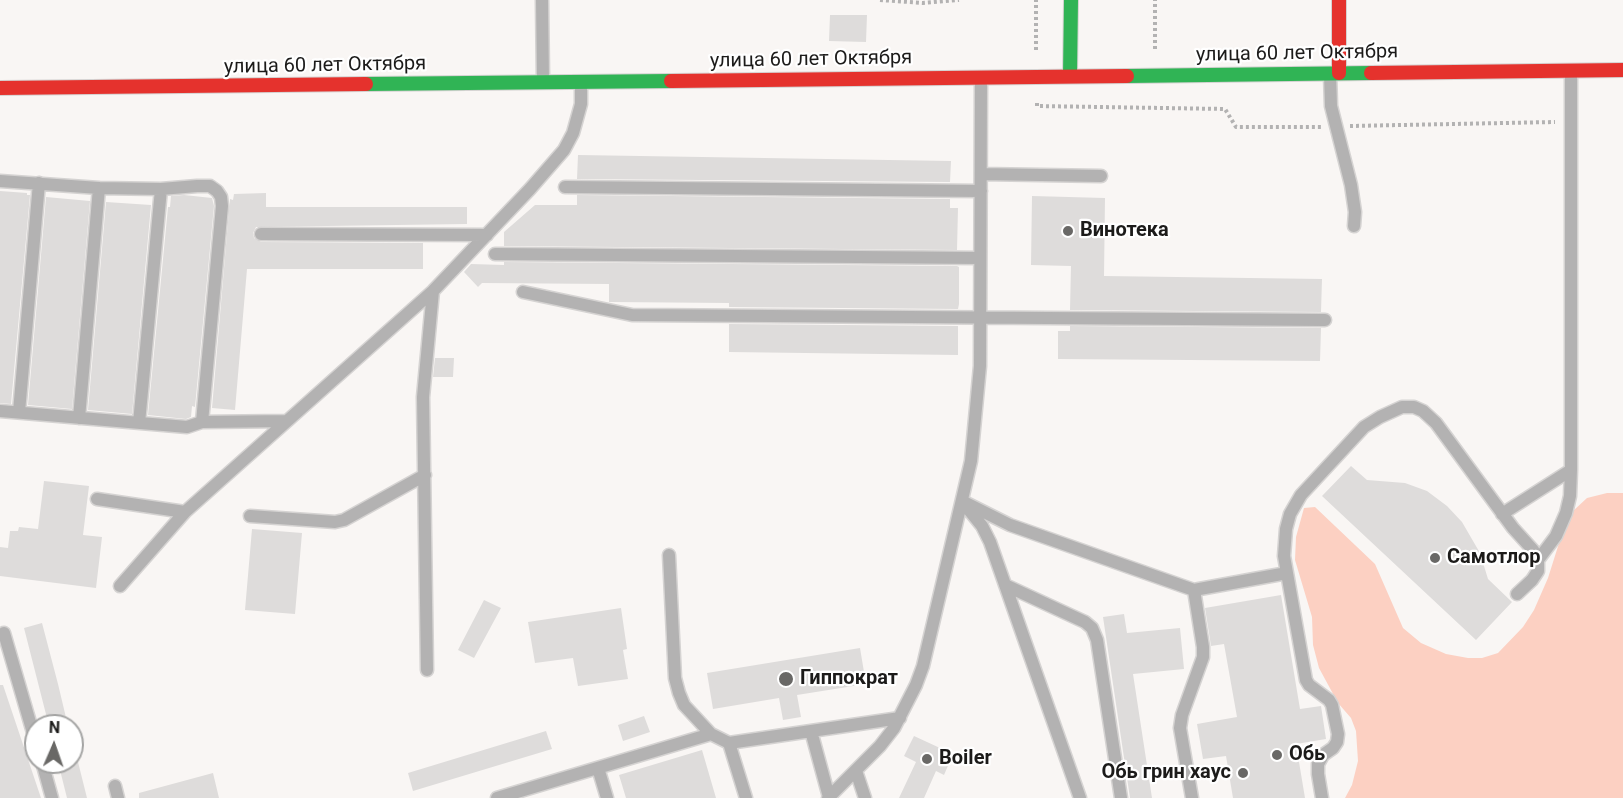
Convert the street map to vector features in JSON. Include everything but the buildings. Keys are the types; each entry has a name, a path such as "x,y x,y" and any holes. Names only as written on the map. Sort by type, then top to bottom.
{"main road":[{"path":"1070,76 1071,0"},
{"path":"1335,73 1339,0"},
{"name":"улица 60 лет Октября","path":"0,88 1623,70"}],"lane":[{"path":"542,0 543,83"},
{"path":"1538,560 1556,536 1566,513 1570,496 1571,70"},
{"path":"1335,73 1330,106 1351,185 1355,212 1354,226"},
{"path":"811,731 828,798 880,746 900,718 923,666 971,461 977,411 980,318 981,77"},
{"path":"120,586 185,512 433,291 487,235 564,150 579,117 581,83"},
{"path":"981,174 1101,176"},
{"path":"0,181 99,188 161,189 210,186 217,191 221,197 222,206 202,422"},
{"path":"19,412 39,183"},
{"path":"565,187 981,190"},
{"path":"79,418 99,188"},
{"path":"139,423 161,189"},
{"path":"261,234 487,235"},
{"path":"495,254 980,258"},
{"path":"427,670 423,397 433,291"},
{"path":"523,292 632,315 1325,320"},
{"path":"1322,798 1318,764 1323,755 1337,742 1338,734 1332,705 1306,680 1284,556 1286,529 1290,514 1301,495 1364,427 1402,407 1414,407 1424,411 1436,423 1502,514 1533,550 1538,560 1538,571 1517,594"},
{"path":"0,411 187,427 202,422 286,422"},
{"path":"1502,514 1571,470"},
{"path":"250,516 335,522 344,520 425,475"},
{"path":"97,499 185,512"},
{"path":"962,501 982,526 990,542 1080,798"},
{"path":"962,501 1010,525 1194,590 1287,573"},
{"path":"669,555 675,678 684,705 711,734 729,743 900,718"},
{"path":"1005,585 1085,621 1092,628 1097,640 1121,798"},
{"path":"1192,798 1180,728 1182,715 1203,657 1194,590"},
{"path":"4,633 28,714"},
{"path":"497,798 711,734"},
{"path":"729,743 746,798"},
{"path":"598,768 607,798"},
{"path":"856,771 865,798"},
{"path":"45,774 52,798"}],"path":[{"path":"880,0 923,3 959,0"},
{"path":"1036,0 1037,106 1225,109 1236,127 1571,121"},
{"path":"1155,0 1155,56"}],"shaded area":[{"path":"1607,493 1623,493 1623,798 1345,798 1352,785 1358,761 1356,731 1351,718 1338,703 1319,668 1313,645 1312,617 1295,560 1296,537 1304,508 1315,507 1375,564 1403,628 1421,643 1446,654 1482,658 1498,653 1523,627 1534,610 1573,511 1587,498"}],"traffic: fast":[{"path":"1070,76 1071,0"},
{"path":"1127,76 1371,73"},
{"path":"366,84 671,81"}],"traffic: jam":[{"path":"1339,0 1339,73"},
{"path":"1371,73 1623,70"},
{"path":"671,81 1127,76"},
{"path":"0,88 366,84"}],"place":[{"name":"Винотека","path":"1068,231"},
{"name":"Самотлор","path":"1435,558"},
{"name":"Гиппократ","path":"786,679"},
{"name":"Обь","path":"1277,755"},
{"name":"Boiler","path":"927,759"},
{"name":"Обь грин хаус","path":"1243,773"}]}
